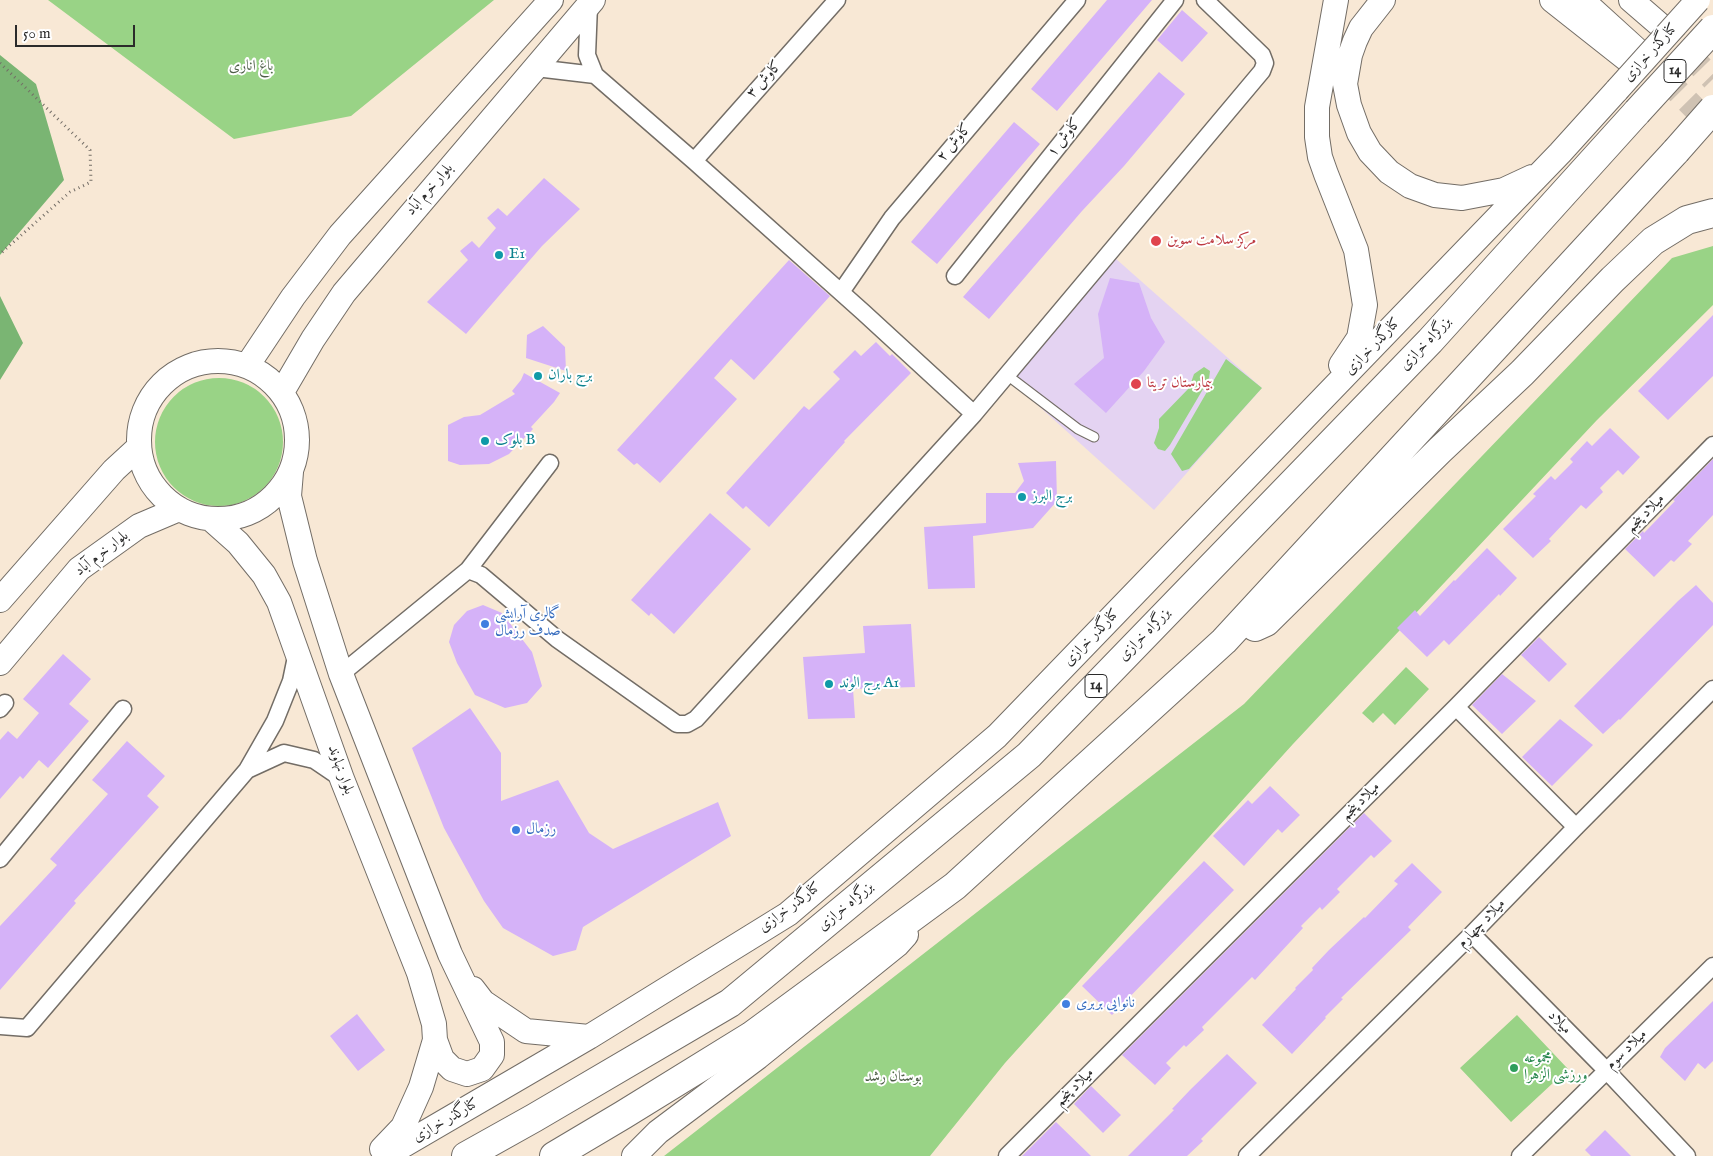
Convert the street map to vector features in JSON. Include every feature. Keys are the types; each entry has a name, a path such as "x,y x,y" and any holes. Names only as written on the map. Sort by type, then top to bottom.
{"highway":[{"name":"بزرگراه خرازی","path":"466,1156 730,1003 1029,755 1430,341 1713,29"},
{"path":"554,1156 751,1036 955,886 1224,641 1713,109"},
{"path":"1224,641 1266,622 1440,450 1522,373 1653,241 1687,220 1713,213"}],"street":[{"path":"247,366 293,297 340,235 551,0"},
{"name":"کاوش ۳","path":"694,161 836,0"},
{"name":"کاوش ۲","path":"841,292 892,218 1077,0"},
{"name":"کاوش ۱","path":"956,276 1175,0"},
{"path":"468,570 481,575 557,639 677,724 687,724 696,720 974,414 1262,71 1265,64 1262,55 1205,0"},
{"path":"1307,417 1359,338 1365,305 1356,250 1320,157 1317,137 1317,107 1336,0"},
{"path":"1383,0 1365,22 1355,42 1350,55 1345,84 1359,133 1370,152 1389,172 1418,189 1462,198 1504,190 1529,179 1560,153"},
{"path":"1552,0 1632,55 1582,0"},
{"path":"1631,0 1660,25"},
{"name":"کنارگذر خرازی","path":"385,1156 589,1037 788,914 997,736 1560,153 1698,0"},
{"path":"591,2 587,55 595,75 841,292 974,414"},
{"name":"بلوار خرم آباد","path":"282,392 313,339 344,293 591,2"},
{"path":"536,68 595,75"},
{"path":"291,472 278,493 258,508 236,517 211,519 195,516 179,510 159,494 145,472 139,447 141,421 152,396 170,376 194,364 221,360 247,366 266,376 282,392 292,410 298,431 297,452 291,472 289,496 305,561 341,674 450,954 492,1042 492,1055 482,1069 466,1074 452,1069 442,1059 435,1040"},
{"name":"میلاد پنجم","path":"1007,1156 1456,707 1713,445"},
{"path":"0,600 114,470 139,447"},
{"path":"341,674 468,570 550,463"},
{"name":"بلوار خرم آباد","path":"0,663 79,569 139,526 179,510"},
{"name":"بلوار نهاوند","path":"211,519 238,543 264,575 279,602 342,779 418,973 434,1024 435,1040"},
{"path":"0,1026 27,1028 247,770 275,721 291,682 297,650"},
{"name":"میلاد چهارم","path":"1247,1156 1472,934 1576,826 1713,689"},
{"path":"1456,707 1576,826"},
{"path":"0,859 123,709"},
{"path":"247,770 284,753 314,760 342,779"},
{"path":"634,1156 658,1132 758,1057 897,945 955,886"},
{"name":"میلاد","path":"1472,934 1606,1070 1687,1156"},
{"path":"450,954 483,1002 526,1030 589,1037"},
{"name":"میلاد سوم","path":"1520,1156 1713,966"},
{"path":"375,1156 403,1127 421,1086 435,1040"}],"lane":[{"path":"1007,375 1078,429 1094,437"}],"path":[{"path":"0,64 90,150 91,182 70,192 0,254"}],"shaded area":[{"name":"بیمارستان تریتا","path":"1115,258 1262,388 1154,510 1011,381"}],"green space":[{"name":"باغ اناری","path":"48,0 494,0 351,116 234,139"},
{"path":"0,55 36,84 64,180 0,255"},
{"name":"بوستان رشد","path":"1713,246 1713,305 1597,420 1293,744 1005,1063 930,1156 664,1156 1244,704 1672,258"},
{"path":"0,296 23,343 0,380"},
{"path":"1226,359 1262,388 1189,469 1182,471 1171,454"},
{"path":"1204,367 1210,371 1209,379 1170,445 1165,451 1158,449 1154,443 1159,428 1159,419 1189,388 1194,374"},
{"path":"219,378 243,383 255,389 264,397 272,406 278,418 283,442 278,466 272,478 264,487 255,495 243,501 219,506 195,501 183,495 174,487 166,478 160,466 155,442 160,418 166,406 174,397 183,389 195,383"},
{"path":"1406,667 1429,689 1395,725 1383,713 1373,723 1362,713"},
{"name":"مجموعه ورزشی الزهرا","path":"1517,1015 1568,1069 1511,1122 1460,1068"}],"building":[{"path":"1107,0 1152,0 1057,111 1031,89"},
{"path":"1182,10 1208,33 1182,62 1157,40"},
{"path":"1159,72 1185,94 989,319 963,297"},
{"path":"1014,122 1040,144 937,264 911,242"},
{"name":"E1","path":"544,178 580,209 542,246 466,334 427,302 468,260 460,251 472,241 479,248 496,228 487,218 498,208 507,216"},
{"path":"789,260 830,296 754,380 731,359 714,378 737,399 660,483 637,463 634,465 617,450"},
{"name":"بیمارستان تریتا","path":"1110,278 1139,283 1151,318 1165,342 1144,371 1106,413 1074,384 1104,358 1098,314"},
{"path":"1713,315 1713,376 1668,420 1638,391"},
{"path":"543,326 565,347 566,371 526,358 527,335"},
{"path":"876,342 890,356 892,354 911,373 844,441 769,527 746,506 743,509 726,493 804,406 809,410 840,379 833,372 855,350 861,356"},
{"name":"بلوک B","path":"524,373 560,393 531,427 533,429 509,454 489,464 460,465 448,461 448,425 464,417 480,415 515,394 512,391"},
{"path":"1610,428 1640,457 1623,475 1618,470 1600,488 1603,492 1586,509 1581,505 1549,539 1551,541 1533,558 1503,529 1536,496 1533,494 1551,476 1555,480 1573,462 1570,459 1587,441 1592,446"},
{"path":"1713,459 1713,515 1688,541 1692,544 1674,562 1671,560 1654,577 1625,549 1643,531 1644,533"},
{"path":"1056,461 1057,501 1033,528 973,536 975,588 928,589 924,527 986,523 986,493 1015,493 1024,481 1018,463"},
{"path":"710,513 751,549 674,634 651,613 649,616 631,600"},
{"path":"1487,548 1517,578 1449,645 1444,640 1427,657 1397,628 1415,610 1420,616"},
{"path":"1696,585 1713,603 1713,625 1620,720 1603,734 1574,706"},
{"path":"483,605 502,613 532,652 542,686 527,703 505,708 475,695 457,663 449,642 454,625 467,611"},
{"path":"911,624 915,687 853,689 855,718 808,719 803,657 865,653 863,626"},
{"path":"1539,637 1567,664 1549,682 1521,655"},
{"path":"63,654 91,679 69,704 89,721 48,768 39,760 23,779 20,776 0,799 0,740 8,731 17,739 39,713 23,699"},
{"path":"1502,674 1536,701 1502,734 1472,705"},
{"name":"رزمال","path":"470,708 501,753 501,801 558,780 589,833 613,849 718,802 731,836 583,927 576,950 553,956 503,928 484,901 444,828 412,748"},
{"path":"1560,719 1593,745 1552,786 1522,757"},
{"path":"127,741 165,776 147,796 159,807 74,901 76,903 0,990 0,926 57,865 50,859 108,794 92,780"},
{"path":"1270,786 1300,815 1282,833 1278,829 1244,866 1213,836 1248,800 1252,804"},
{"path":"1364,813 1392,841 1374,858 1371,855 1337,889 1340,892 1322,910 1320,907 1301,926 1303,928 1255,980 1252,977 1202,1027 1204,1030 1186,1047 1184,1045 1166,1063 1171,1068 1155,1085 1122,1055"},
{"path":"1204,861 1234,890 1112,1015 1082,986"},
{"path":"1412,863 1442,892 1408,927 1411,930 1341,998 1343,999 1292,1054 1262,1025 1329,950 1365,918 1398,884 1394,881"},
{"path":"1713,1001 1713,1061 1705,1069 1698,1063 1685,1081 1660,1057 1665,1048"},
{"path":"357,1014 385,1050 358,1071 330,1036"},
{"path":"1227,1054 1257,1083 1201,1139 1203,1141 1187,1156 1128,1156 1174,1110 1172,1109 1190,1090"},
{"path":"1091,1086 1121,1115 1103,1133 1074,1104"},
{"path":"1056,1122 1091,1156 1022,1156"},
{"path":"1605,1130 1631,1156 1591,1156 1585,1150"}],"tunnel":[{"path":"1660,25 1713,79"},
{"path":"1637,50 1713,127"}],"place":[{"name":"مرکز سلامت سوین","path":"1156,241"},
{"name":"E1","path":"499,255"},
{"name":"برج باران","path":"538,376"},
{"name":"بیمارستان تریتا","path":"1136,384"},
{"name":"بلوک B","path":"485,441"},
{"name":"برج البرز","path":"1022,497"},
{"name":"گالری آرایشی صدف رزمال","path":"485,624"},
{"name":"برج الوند A1","path":"829,684"},
{"name":"رزمال","path":"516,830"},
{"name":"نانوایی بربری","path":"1066,1004"},
{"name":"مجموعه ورزشی الزهرا","path":"1514,1068"}]}
